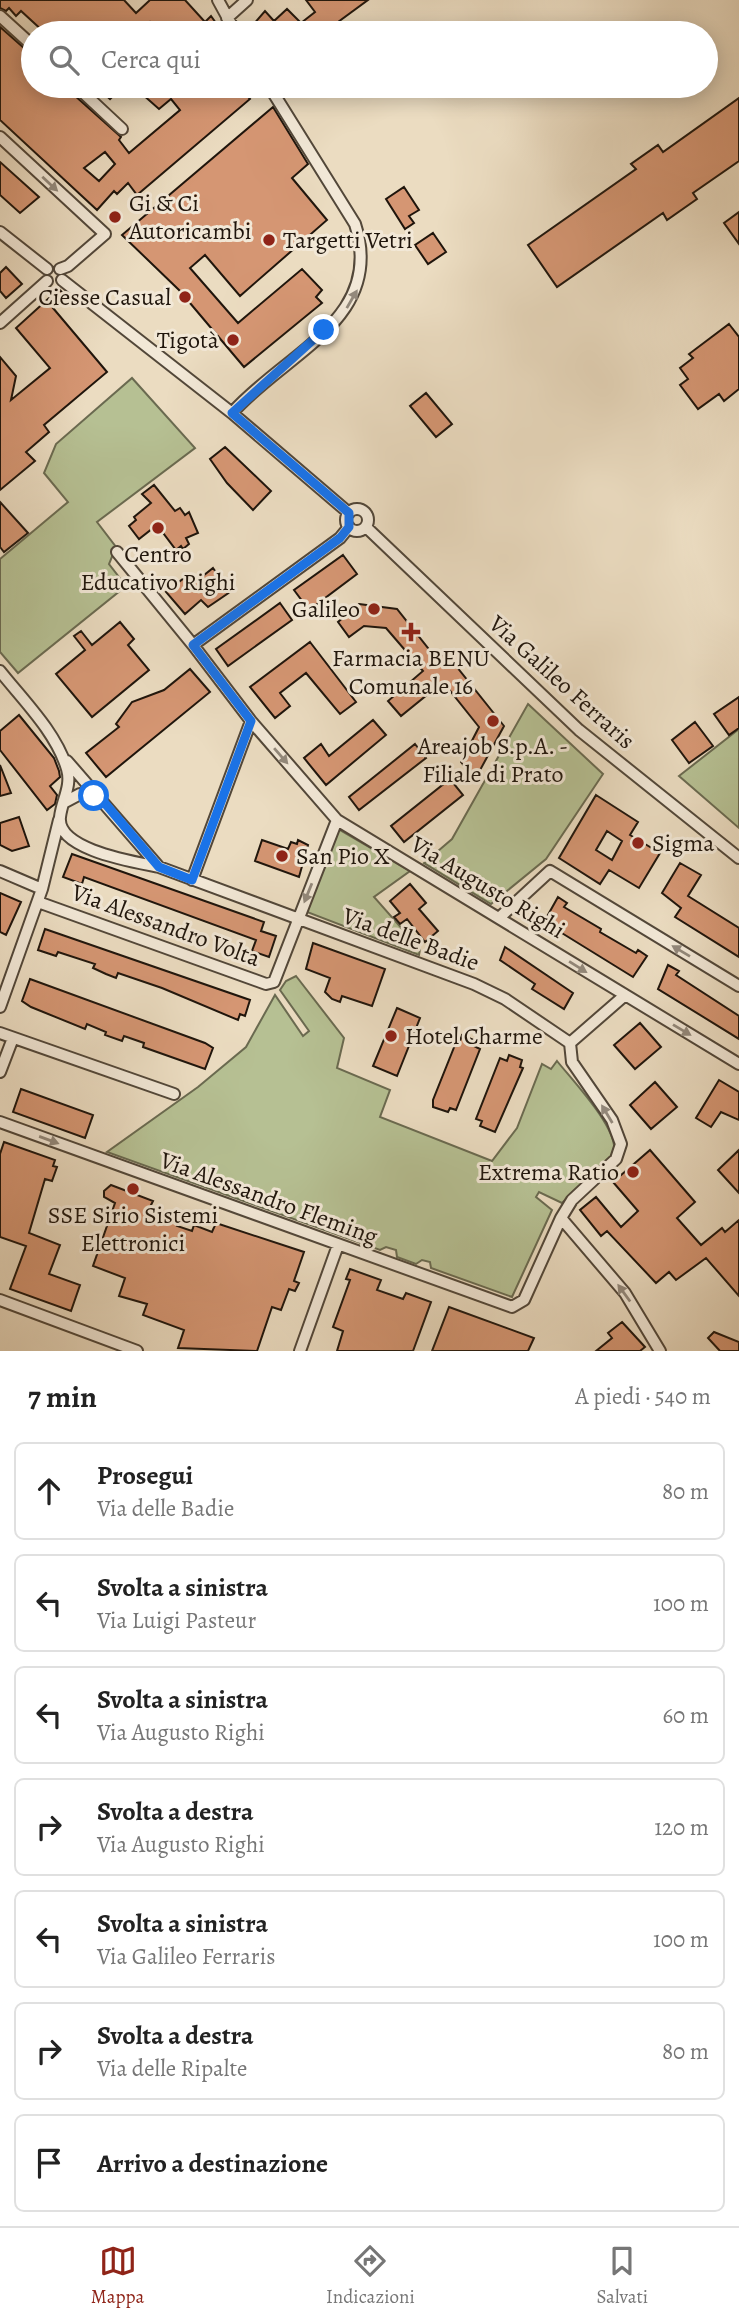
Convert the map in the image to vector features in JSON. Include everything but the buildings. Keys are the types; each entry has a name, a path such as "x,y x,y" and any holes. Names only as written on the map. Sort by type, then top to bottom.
{"street":[{"path":"218,0 229,21"},
{"path":"227,18 247,0"},
{"path":"0,16 21,36"},
{"path":"89,98 122,129"},
{"path":"232,413 339,317 359,285 363,264 362,244 355,224 276,98"},
{"path":"0,137 105,234 68,266 55,284 0,232"},
{"name":"Via Galileo Ferraris","path":"61,274 232,413 349,513 356,510 365,512 368,519 366,527 579,730 739,858"},
{"path":"0,323 47,275"},
{"path":"193,645 340,538 349,527 349,513"},
{"path":"349,527 356,531 366,527"},
{"name":"Via Augusto Righi","path":"117,552 251,721 337,820 739,1064"},
{"name":"Via delle Badie","path":"0,671 43,724 62,756 159,867"},
{"path":"192,880 251,721"},
{"name":"Via delle Badie","path":"0,1007 42,889 65,802 68,776 62,756"},
{"path":"65,802 80,794 103,801"},
{"path":"60,817 64,832 71,840"},
{"name":"Via Alessandro Volta","path":"37,902 266,984 274,982 337,820"},
{"path":"117,858 128,852 131,836"},
{"path":"51,847 57,841 71,840"},
{"name":"Via delle Badie","path":"71,840 117,858 159,867 474,984 505,999 570,1043"},
{"path":"0,871 42,889"},
{"path":"499,918 550,871 739,986"},
{"path":"624,996 570,1043 572,1062 611,1120 621,1144 616,1159 572,1200 561,1218 625,1293 660,1351"},
{"path":"0,1033 174,1094"},
{"path":"0,1072 13,1038"},
{"name":"Via Alessandro Fleming","path":"0,1122 512,1307 524,1300 561,1218"},
{"path":"300,1351 338,1245"},
{"path":"0,1300 137,1351"}],"green space":[{"path":"132,378 195,448 97,522 116,547 109,564 126,586 18,673 0,652 0,559 68,502 44,473 56,444"},
{"path":"528,704 603,774 546,859 491,904 424,863 452,839"},
{"path":"739,729 739,828 679,776"},
{"path":"338,829 410,871 374,897 420,949 419,955 307,912"},
{"path":"296,976 344,1038 337,1068 390,1090 380,1117 492,1161 517,1128 542,1064 551,1069 557,1061 602,1119 614,1143 614,1153 562,1203 539,1192 536,1197 552,1210 512,1297 431,1268 430,1262 422,1260 416,1264 397,1257 396,1250 386,1247 380,1250 107,1152 198,1087 246,1047 275,995 303,1036 309,1031 280,990 286,981"}],"place":[{"name":"Gi & Ci Autoricambi","path":"115,217"},
{"name":"Targetti Vetri","path":"269,240"},
{"name":"Ciesse Casual","path":"185,297"},
{"name":"Tigotà","path":"233,340"},
{"name":"Centro Educativo Righi","path":"158,528"},
{"name":"Galileo","path":"374,609"},
{"name":"Farmacia BENU Comunale 16","path":"411,632"},
{"name":"Areajob S.p.A. - Filiale di Prato","path":"493,721"},
{"name":"Sigma","path":"638,843"},
{"name":"San Pio X","path":"282,856"},
{"name":"Hotel Charme","path":"391,1036"},
{"name":"Extrema Ratio","path":"633,1172"},
{"name":"SSE Sirio Sistemi Elettronici","path":"133,1189"}],"route":[{"path":"94,796 103,801 159,867 192,880 251,721 193,645 340,538 349,527 346,520 349,513 232,413 251,392 324,330"}]}
